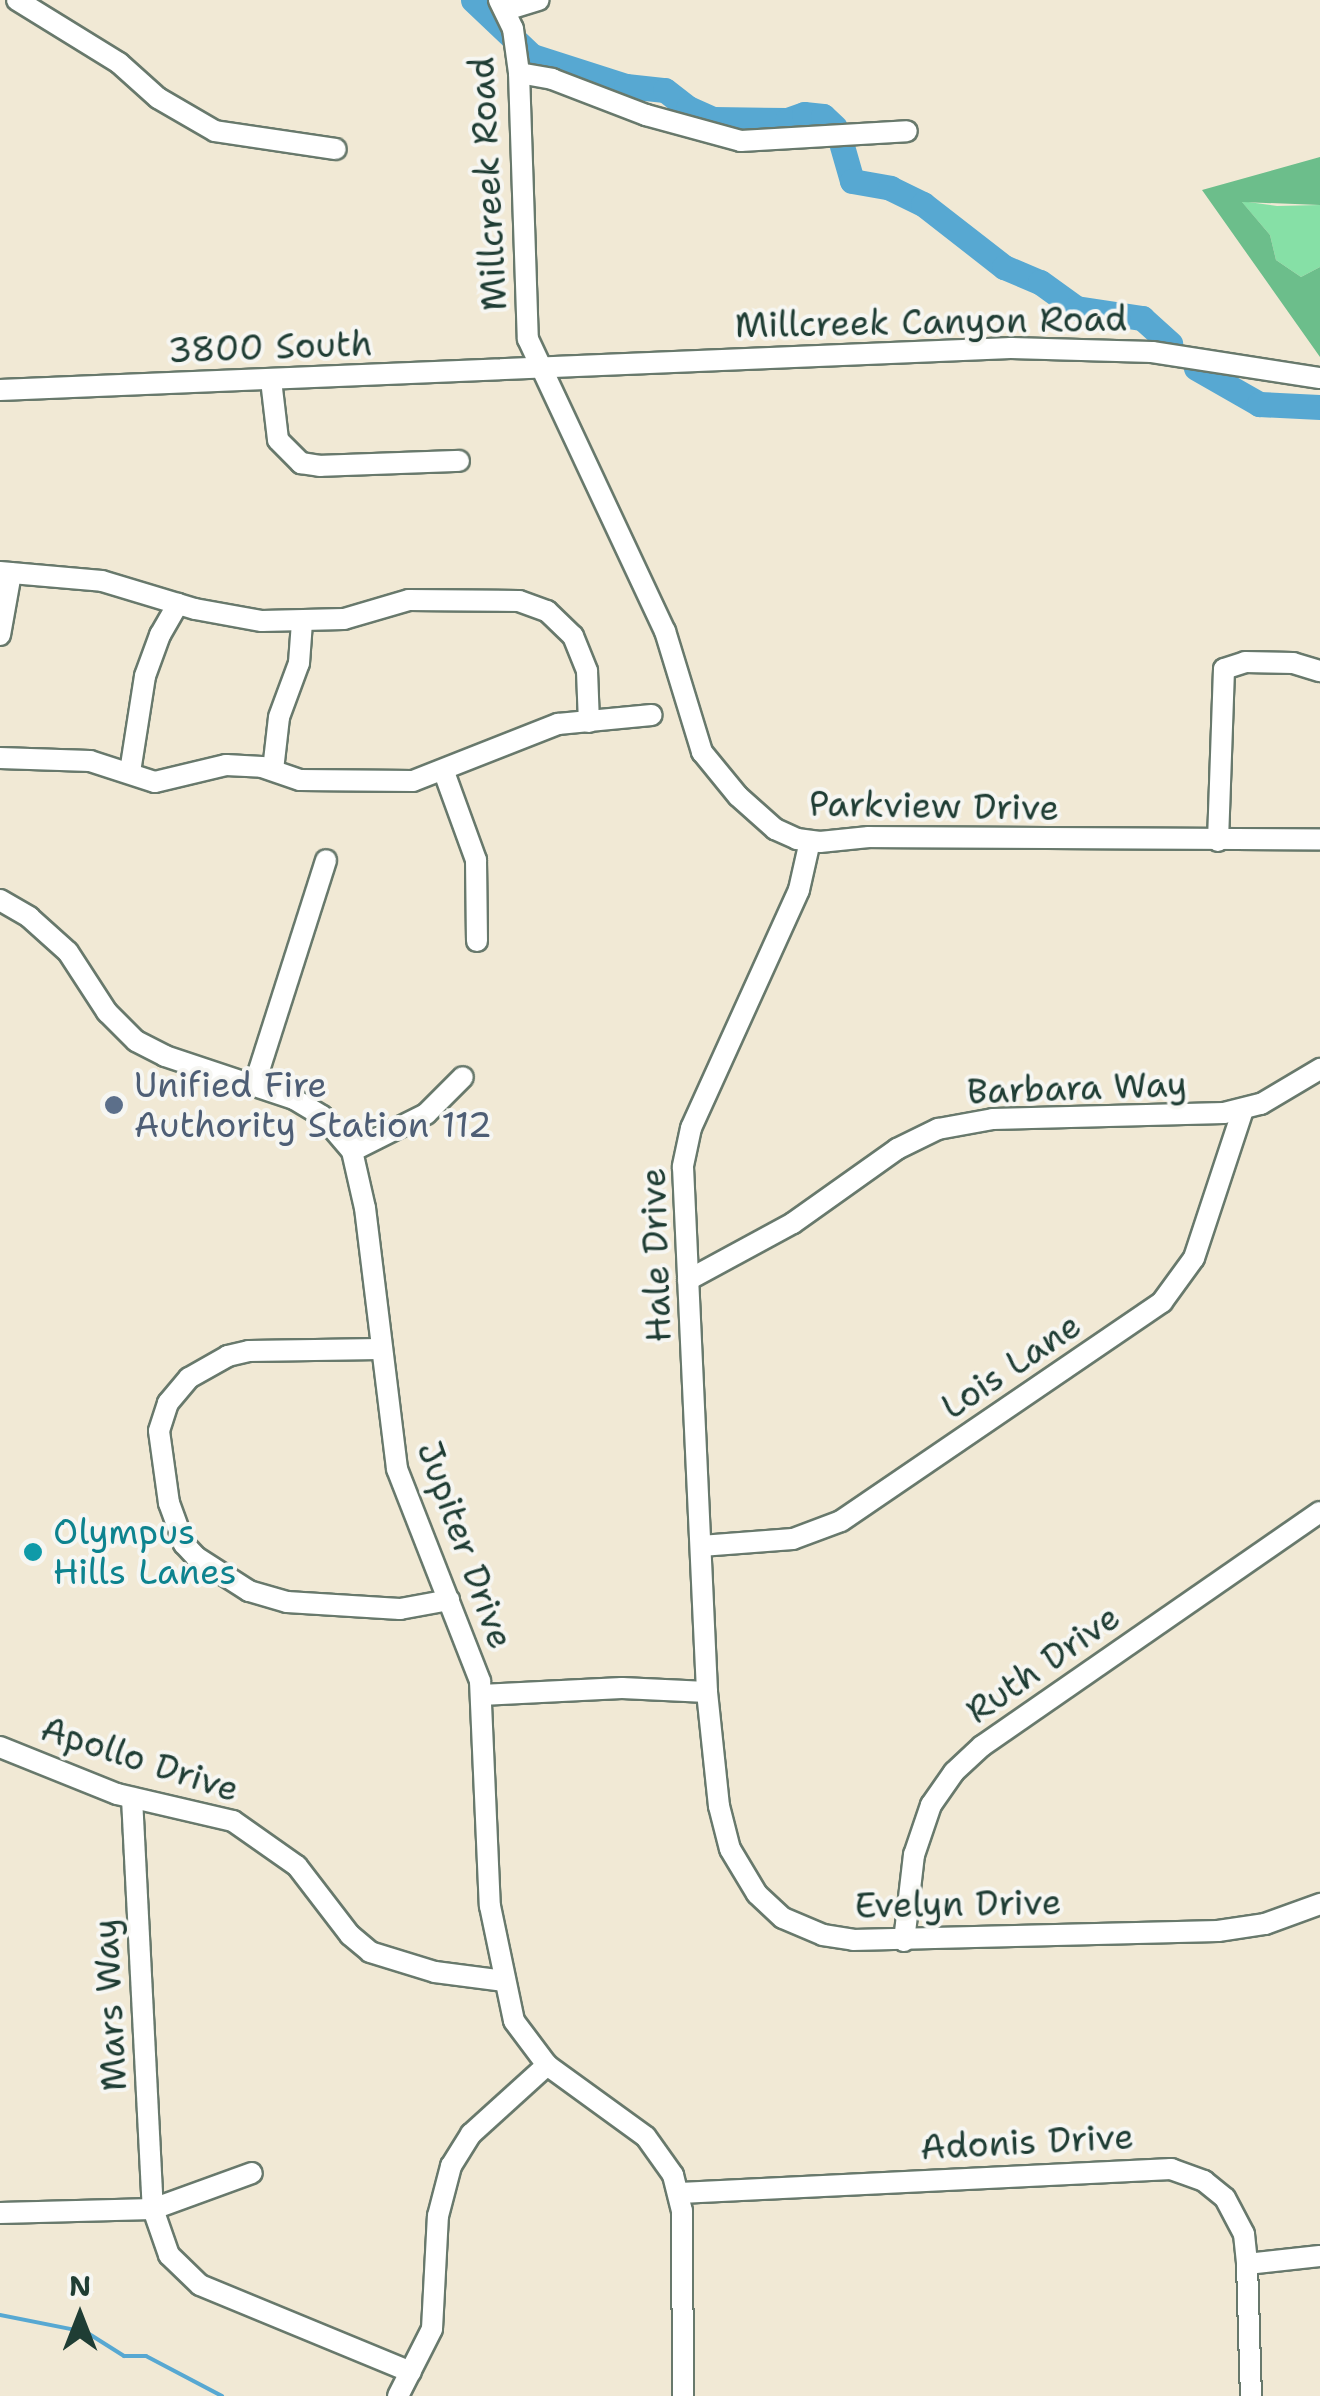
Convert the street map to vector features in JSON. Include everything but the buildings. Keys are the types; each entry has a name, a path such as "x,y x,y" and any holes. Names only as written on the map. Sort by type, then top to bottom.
{"street":[{"path":"16,0 119,63 158,98 216,130 336,149"},
{"path":"506,13 539,0"},
{"name":"Millcreek Road","path":"506,13 518,65 528,339 542,366"},
{"path":"518,65 741,141 907,131"},
{"name":"Millcreek Canyon Road","path":"542,366 946,349 1094,349 1181,355 1320,378"},
{"name":"3800 South","path":"0,390 542,366"},
{"name":"Parkview Drive","path":"542,366 664,631 702,752 765,821 786,834 810,841 1320,839"},
{"path":"271,380 278,440 301,463 320,466 459,461"},
{"path":"0,636 5,573 102,581 254,621 354,618 408,600 529,604 554,616 580,648 587,671 589,722"},
{"path":"130,772 145,676 160,635 178,604"},
{"path":"273,770 278,717 299,663 302,622"},
{"path":"1218,841 1224,669 1239,662 1286,662 1320,670"},
{"path":"0,758 79,759 162,782 218,766 273,770 300,780 418,780 544,728 652,715"},
{"path":"444,772 476,860 478,941"},
{"name":"Hale Drive","path":"707,1692 683,1167 687,1140 800,890 810,841"},
{"path":"254,1086 326,860"},
{"path":"0,900 28,917 68,952 108,1012 136,1041 165,1056 308,1107 352,1151 426,1114 463,1077"},
{"name":"Barbara Way","path":"688,1280 793,1223 897,1149 938,1129 993,1119 1187,1116 1243,1110 1278,1096 1320,1070"},
{"name":"Lois Lane","path":"701,1546 793,1539 841,1521 1162,1302 1194,1258 1243,1110"},
{"name":"Jupiter Drive","path":"352,1151 365,1208 397,1469 476,1667 486,1869 504,1981 521,2036 547,2065 646,2137 680,2193"},
{"path":"380,1349 249,1351 228,1356 189,1378 168,1403 158,1431 169,1503 184,1544 196,1557 249,1592 287,1602 400,1609 449,1600"},
{"name":"Ruth Drive","path":"904,1940 914,1855 931,1805 954,1772 982,1746 1320,1512"},
{"path":"480,1695 622,1688 707,1692"},
{"name":"Evelyn Drive","path":"707,1692 722,1820 730,1849 757,1894 783,1918 822,1935 904,1940 1234,1930 1282,1920 1320,1904"},
{"name":"Apollo Drive","path":"0,1747 132,1798 208,1812 261,1836 307,1876 350,1935 370,1952 451,1976 504,1981"},
{"name":"Mars Way","path":"132,1798 154,2209 169,2255 200,2285 412,2372"},
{"path":"398,2396 424,2351 434,2317 438,2216 451,2166 471,2134 547,2065"},
{"name":"Adonis Drive","path":"680,2193 1171,2169 1204,2181 1225,2198 1244,2234 1251,2396"},
{"path":"0,2213 154,2209 252,2173"},
{"path":"680,2193 683,2396"},
{"path":"1247,2264 1320,2256"}],"green space":[{"path":"1320,157 1320,205 1242,202 1270,235 1276,260 1301,277 1320,267 1320,357 1202,190"},
{"path":"1241,201 1277,206 1320,205 1320,267 1301,277 1276,260 1270,235"}],"waterway":[{"path":"473,0 532,56 626,86 665,90 688,108 713,119 787,120 804,114 823,116 835,127"},
{"path":"842,146 852,181 890,188 923,204 1004,267 1040,282 1076,308 1142,318 1170,343"},
{"path":"1196,368 1259,404 1320,407"},
{"path":"0,2315 86,2332 124,2356 146,2356 222,2396"}],"place":[{"name":"Unified Fire Authority Station 112","path":"114,1105"},
{"name":"Olympus Hills Lanes","path":"33,1552"}]}
